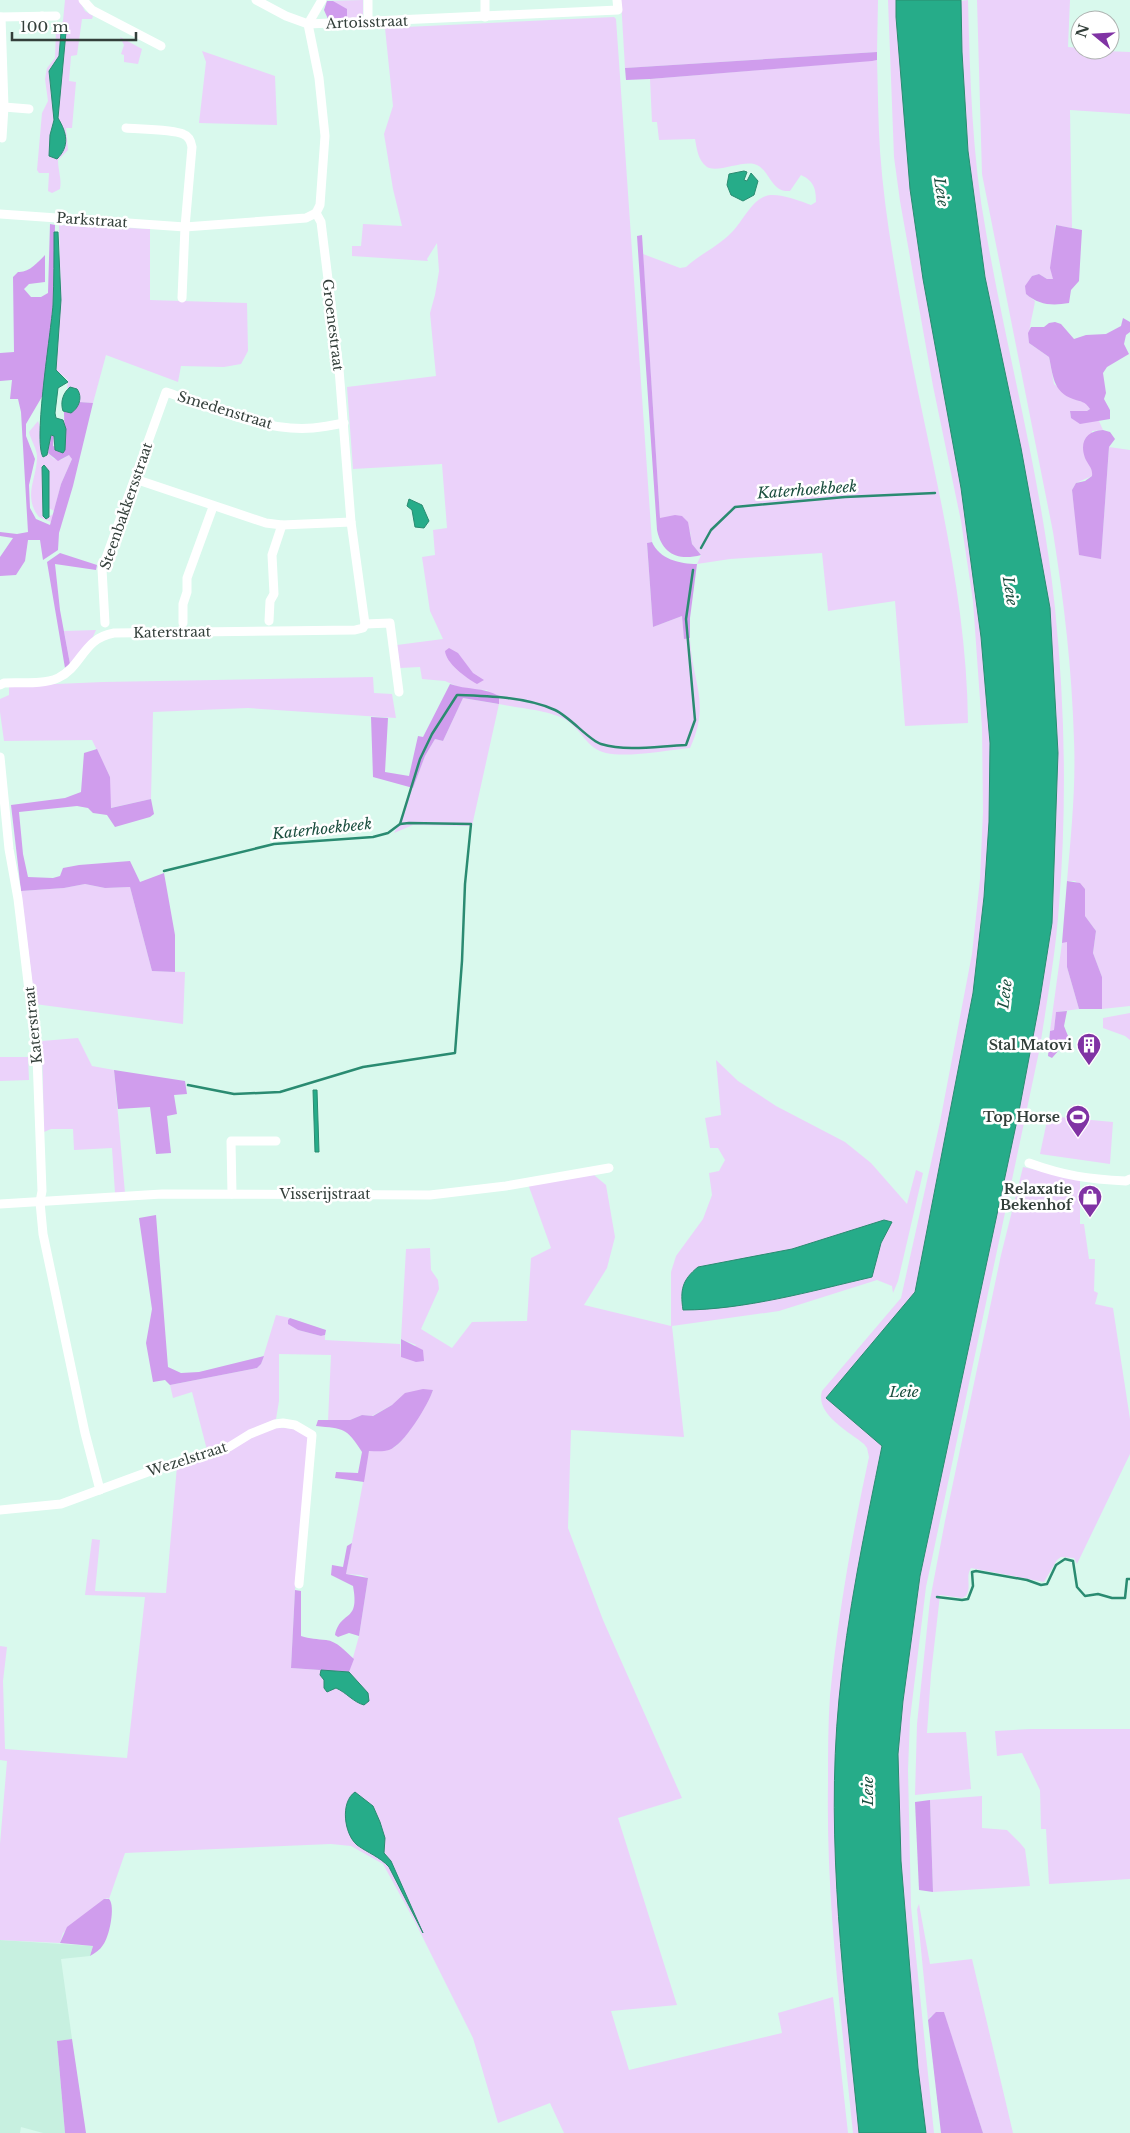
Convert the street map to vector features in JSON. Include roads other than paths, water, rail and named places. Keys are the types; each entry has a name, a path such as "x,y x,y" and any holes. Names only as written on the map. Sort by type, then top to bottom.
{"street":[{"path":"83,0 92,10 161,46"},
{"name":"Artoisstraat","path":"256,0 286,16 308,24 618,10 618,0"},
{"path":"308,24 322,0"},
{"path":"368,0 368,22"},
{"path":"485,0 485,17"},
{"path":"42,16 42,28"},
{"path":"2,138 4,107 0,17 56,16"},
{"name":"Groenestraat","path":"308,24 319,78 324,136 320,204 316,214 321,222 339,370 351,522 364,626"},
{"path":"4,107 28,109"},
{"path":"126,128 180,132 191,141 191,168 185,227 182,298"},
{"name":"Parkstraat","path":"0,214 185,227 306,218 316,214"},
{"name":"Smedenstraat","path":"166,392 270,426 313,428 344,423"},
{"name":"Steenbakkersstraat","path":"105,623 102,570 166,392"},
{"path":"135,480 258,522 282,525 351,522"},
{"path":"183,623 183,604 187,592 187,578 213,507"},
{"path":"269,621 270,601 274,594 272,555 282,525"},
{"name":"Katerstraat","path":"0,685 4,683 42,682 57,678 69,670 88,646 106,634 354,630 364,626 390,623 398,692"},
{"path":"0,689 0,694"},
{"name":"Katerstraat","path":"0,756 5,849 20,909 37,1057 42,1191 40,1202"},
{"path":"232,1194 231,1141 276,1141"},
{"path":"1029,1163 1061,1174 1083,1178 1126,1181 1130,1179"},
{"name":"Visserijstraat","path":"0,1204 162,1194 430,1195 506,1186 609,1168"},
{"path":"40,1202 43,1234 60,1320 85,1433 100,1490"},
{"name":"Wezelstraat","path":"0,1510 61,1504 156,1469 229,1447 250,1434 275,1424 283,1423 312,1434 300,1584"}],"water":[{"name":"Leie","path":"896,0 961,0 968,151 985,277 1021,448 1050,608 1058,753 1052,923 1039,1005 1019,1111 920,1576 903,1701 898,1754 901,1861 918,2068 926,2133 859,2133 838,1916 834,1808 835,1753 842,1667 857,1572 882,1446 826,1398 915,1292 973,993 984,897 989,822 990,743 981,637 961,488 923,279 910,189"},
{"path":"61,32 66,32 58,118 66,139 64,149 57,159 49,156 50,135 54,120 49,71 59,56"},
{"path":"747,172 744,180 747,181 751,173 758,181 754,195 743,201 731,195 727,185 729,174"},
{"path":"54,232 58,232 61,300 56,370 68,382 58,388 55,413 56,418 63,420 66,429 65,450 63,453 55,450 54,436 51,435 47,455 43,457 40,447 41,409 53,305"},
{"path":"70,387 77,389 80,395 78,405 71,413 63,411 62,404 64,395"},
{"path":"44,465 49,471 49,517 46,519 43,516 42,467"},
{"path":"409,499 422,505 429,521 424,528 415,527 412,510 407,506"},
{"path":"313,1090 317,1090 319,1152 315,1152"},
{"path":"884,1220 892,1222 881,1243 872,1277 802,1294 754,1303 730,1307 683,1310 683,1286 688,1276 698,1267 792,1249"},
{"path":"321,1670 349,1672 368,1693 369,1701 364,1705 360,1704 336,1688 327,1692 324,1688 324,1680 320,1675"},
{"path":"355,1792 373,1806 385,1838 384,1853 391,1861 423,1933 389,1867 357,1845 349,1833 346,1818 347,1803"}],"waterway":[{"name":"Katerhoekbeek","path":"701,548 711,530 735,507 845,497 935,493"},
{"name":"Katerhoekbeek","path":"164,871 274,844 373,837 388,833 400,824 420,759 432,734 457,695 507,698 544,706 561,713 601,744 622,748 686,745 695,720 686,619 693,570"},
{"path":"188,1085 234,1094 280,1092 363,1067 455,1053 462,961 465,884 471,824 400,824"},
{"path":"937,1597 968,1599 973,1586 972,1572 976,1571 1027,1580 1041,1585 1047,1584 1056,1565 1065,1559 1073,1561 1077,1587 1085,1596 1098,1594 1112,1598 1125,1598 1127,1579 1130,1579"}],"place":[{"name":"Stal Matovi","path":"1089,1066"},
{"name":"Top Horse","path":"1078,1138"},
{"name":"Relaxatie Bekenhof","path":"1090,1218"}]}
